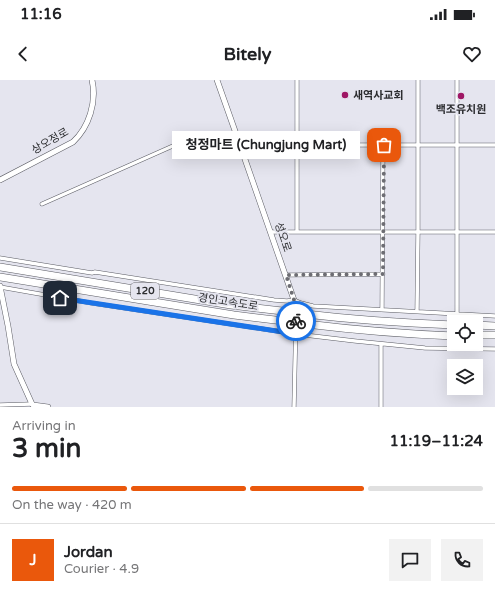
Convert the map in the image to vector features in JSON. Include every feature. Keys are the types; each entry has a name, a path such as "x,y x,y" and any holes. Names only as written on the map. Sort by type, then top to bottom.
{"highway":[{"name":"경인고속도로","path":"0,268 306,314 354,320 447,325"},
{"name":"경인고속도로","path":"0,277 226,313 351,330 447,336"},
{"path":"483,325 495,326"},
{"path":"483,335 495,335"}],"street":[{"name":"상오정로","path":"0,180 73,142 76,139 90,116 94,95 92,80"},
{"name":"성오로","path":"217,80 294,300 296,311 294,407"},
{"path":"297,80 297,232"},
{"path":"417,311 418,80"},
{"path":"456,314 457,80"},
{"path":"42,204 175,145 495,145"},
{"path":"382,309 384,145"},
{"path":"271,232 495,232"},
{"path":"0,258 274,300 294,300 301,304 313,306 495,316"},
{"path":"286,275 383,274"},
{"path":"34,406 14,364 0,287 91,303 296,334 425,348 495,350"},
{"path":"381,344 382,407"},
{"path":"0,405 48,407"}],"way so far":[{"path":"296,321 295,303 286,275 383,274 384,145"}],"place":[{"name":"새역사교회","path":"345,95"},
{"name":"백조유치원","path":"461,96"},
{"name":"청정마트 (Chungjung Mart)","path":"384,145"}],"route":[{"path":"60,298 296,334 296,321"}]}
